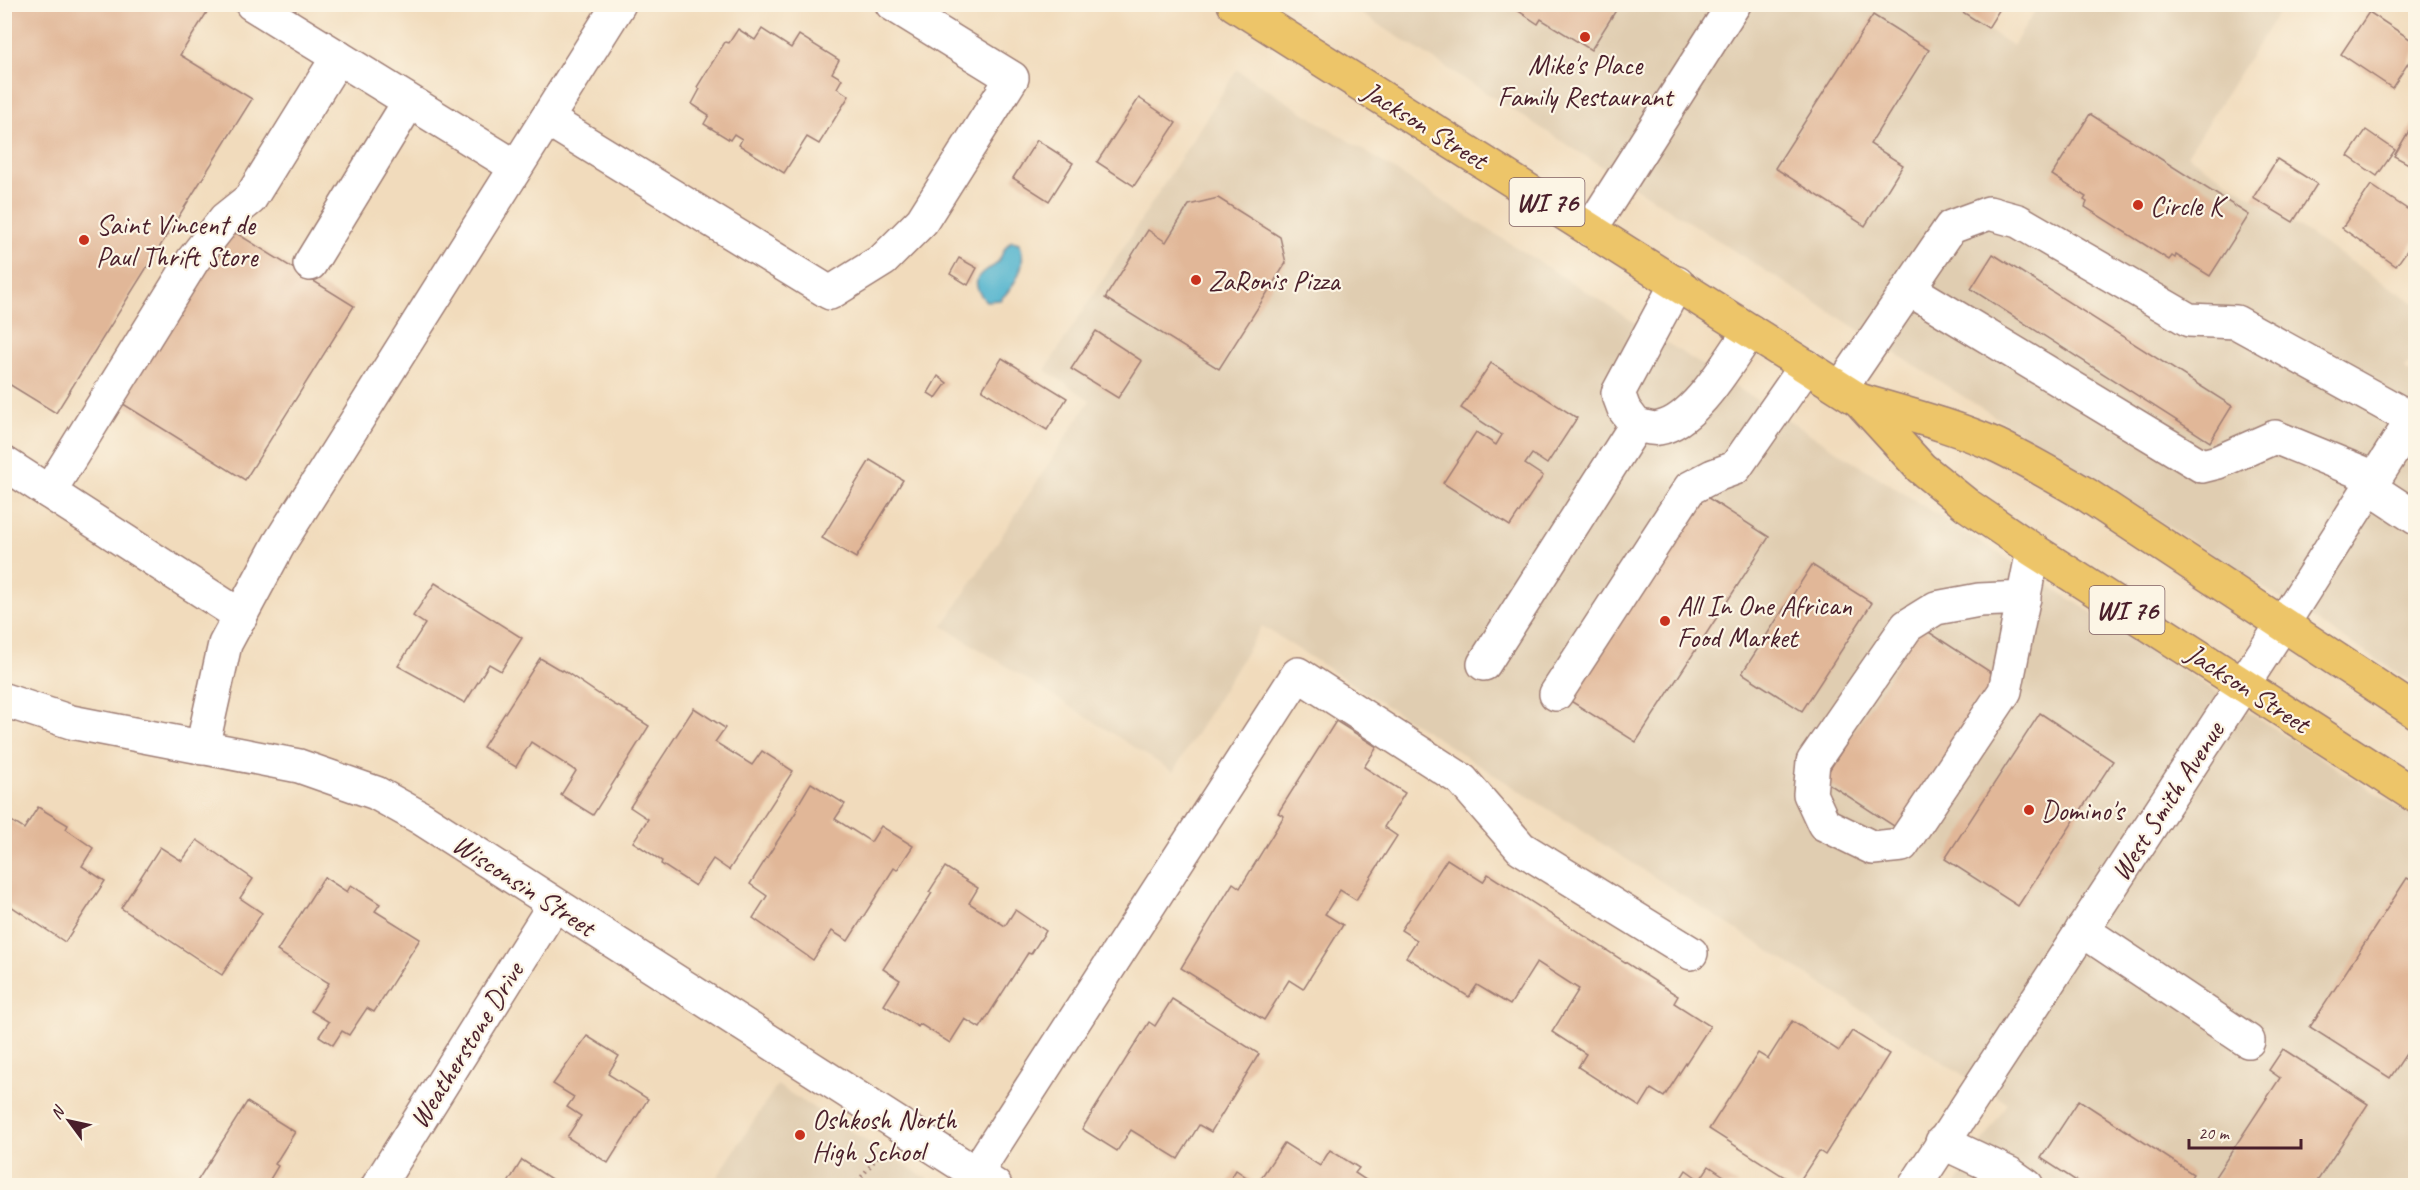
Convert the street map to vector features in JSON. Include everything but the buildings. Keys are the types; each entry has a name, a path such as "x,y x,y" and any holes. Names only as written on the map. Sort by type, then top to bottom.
{"main road":[{"name":"Jackson Street","path":"1234,4 1850,394 1921,468 1967,505 2415,796"},
{"name":"Jackson Street","path":"1850,394 1954,428 1997,446 2044,470 2087,495 2415,712"}],"street":[{"path":"252,4 516,167"},
{"path":"202,748 225,644 279,544 619,4"},
{"path":"547,119 830,293 883,260 922,221 1012,78 892,4"},
{"path":"1590,230 1734,4"},
{"path":"50,492 194,260 225,219 250,199 338,57"},
{"path":"310,264 409,102"},
{"path":"1850,394 1909,289 1951,227 1989,213 2018,221 2189,320 2236,322 2414,416"},
{"path":"1677,283 1618,393 1623,409 1636,425 1658,429 1678,422 1698,402 1750,331"},
{"path":"1909,289 2202,466 2218,462 2276,437 2372,483 2415,518"},
{"path":"1556,694 1690,488 1735,468 1806,366"},
{"name":"West Smith Avenue","path":"1915,1185 2282,625 2414,416"},
{"path":"1484,664 1636,425"},
{"path":"4,463 241,616"},
{"path":"2024,598 1979,600 1936,608 1907,626 1813,762 1810,794 1824,824 1873,848 1902,845 2005,691 2024,598 2033,550"},
{"path":"986,1179 1298,674 1462,780 1521,848 1691,953"},
{"name":"Wisconsin Street","path":"4,700 71,722 299,766 376,793 421,818 986,1179"},
{"name":"Weatherstone Drive","path":"378,1185 554,905"},
{"path":"2082,930 2248,1041"},
{"path":"1942,1142 2010,1174 2027,1185"}],"shaded area":[{"path":"1348,5 1949,5 2013,46 2039,5 2283,5 2187,155 2415,303 2415,353 2405,369 2416,376 2415,684"},
{"path":"1237,70 2415,818 2415,1185 1958,1185 1956,1184 2007,1103 1262,626 1173,772 943,626 1090,400 1045,370"},
{"name":"Oshkosh North High School","path":"777,1085 937,1185 712,1185"}],"water":[{"path":"1012,241 1019,243 1022,251 1019,274 1011,288 1000,300 986,301 978,291 977,279 998,262 1006,246"}],"place":[{"name":"Mike's Place Family Restaurant","path":"1585,37"},
{"name":"Circle K","path":"2138,205"},
{"name":"Saint Vincent de Paul Thrift Store","path":"84,240"},
{"name":"ZaRonis Pizza","path":"1196,280"},
{"name":"All In One African Food Market","path":"1665,621"},
{"name":"Domino's","path":"2029,810"},
{"name":"Oshkosh North High School","path":"800,1135"}]}
